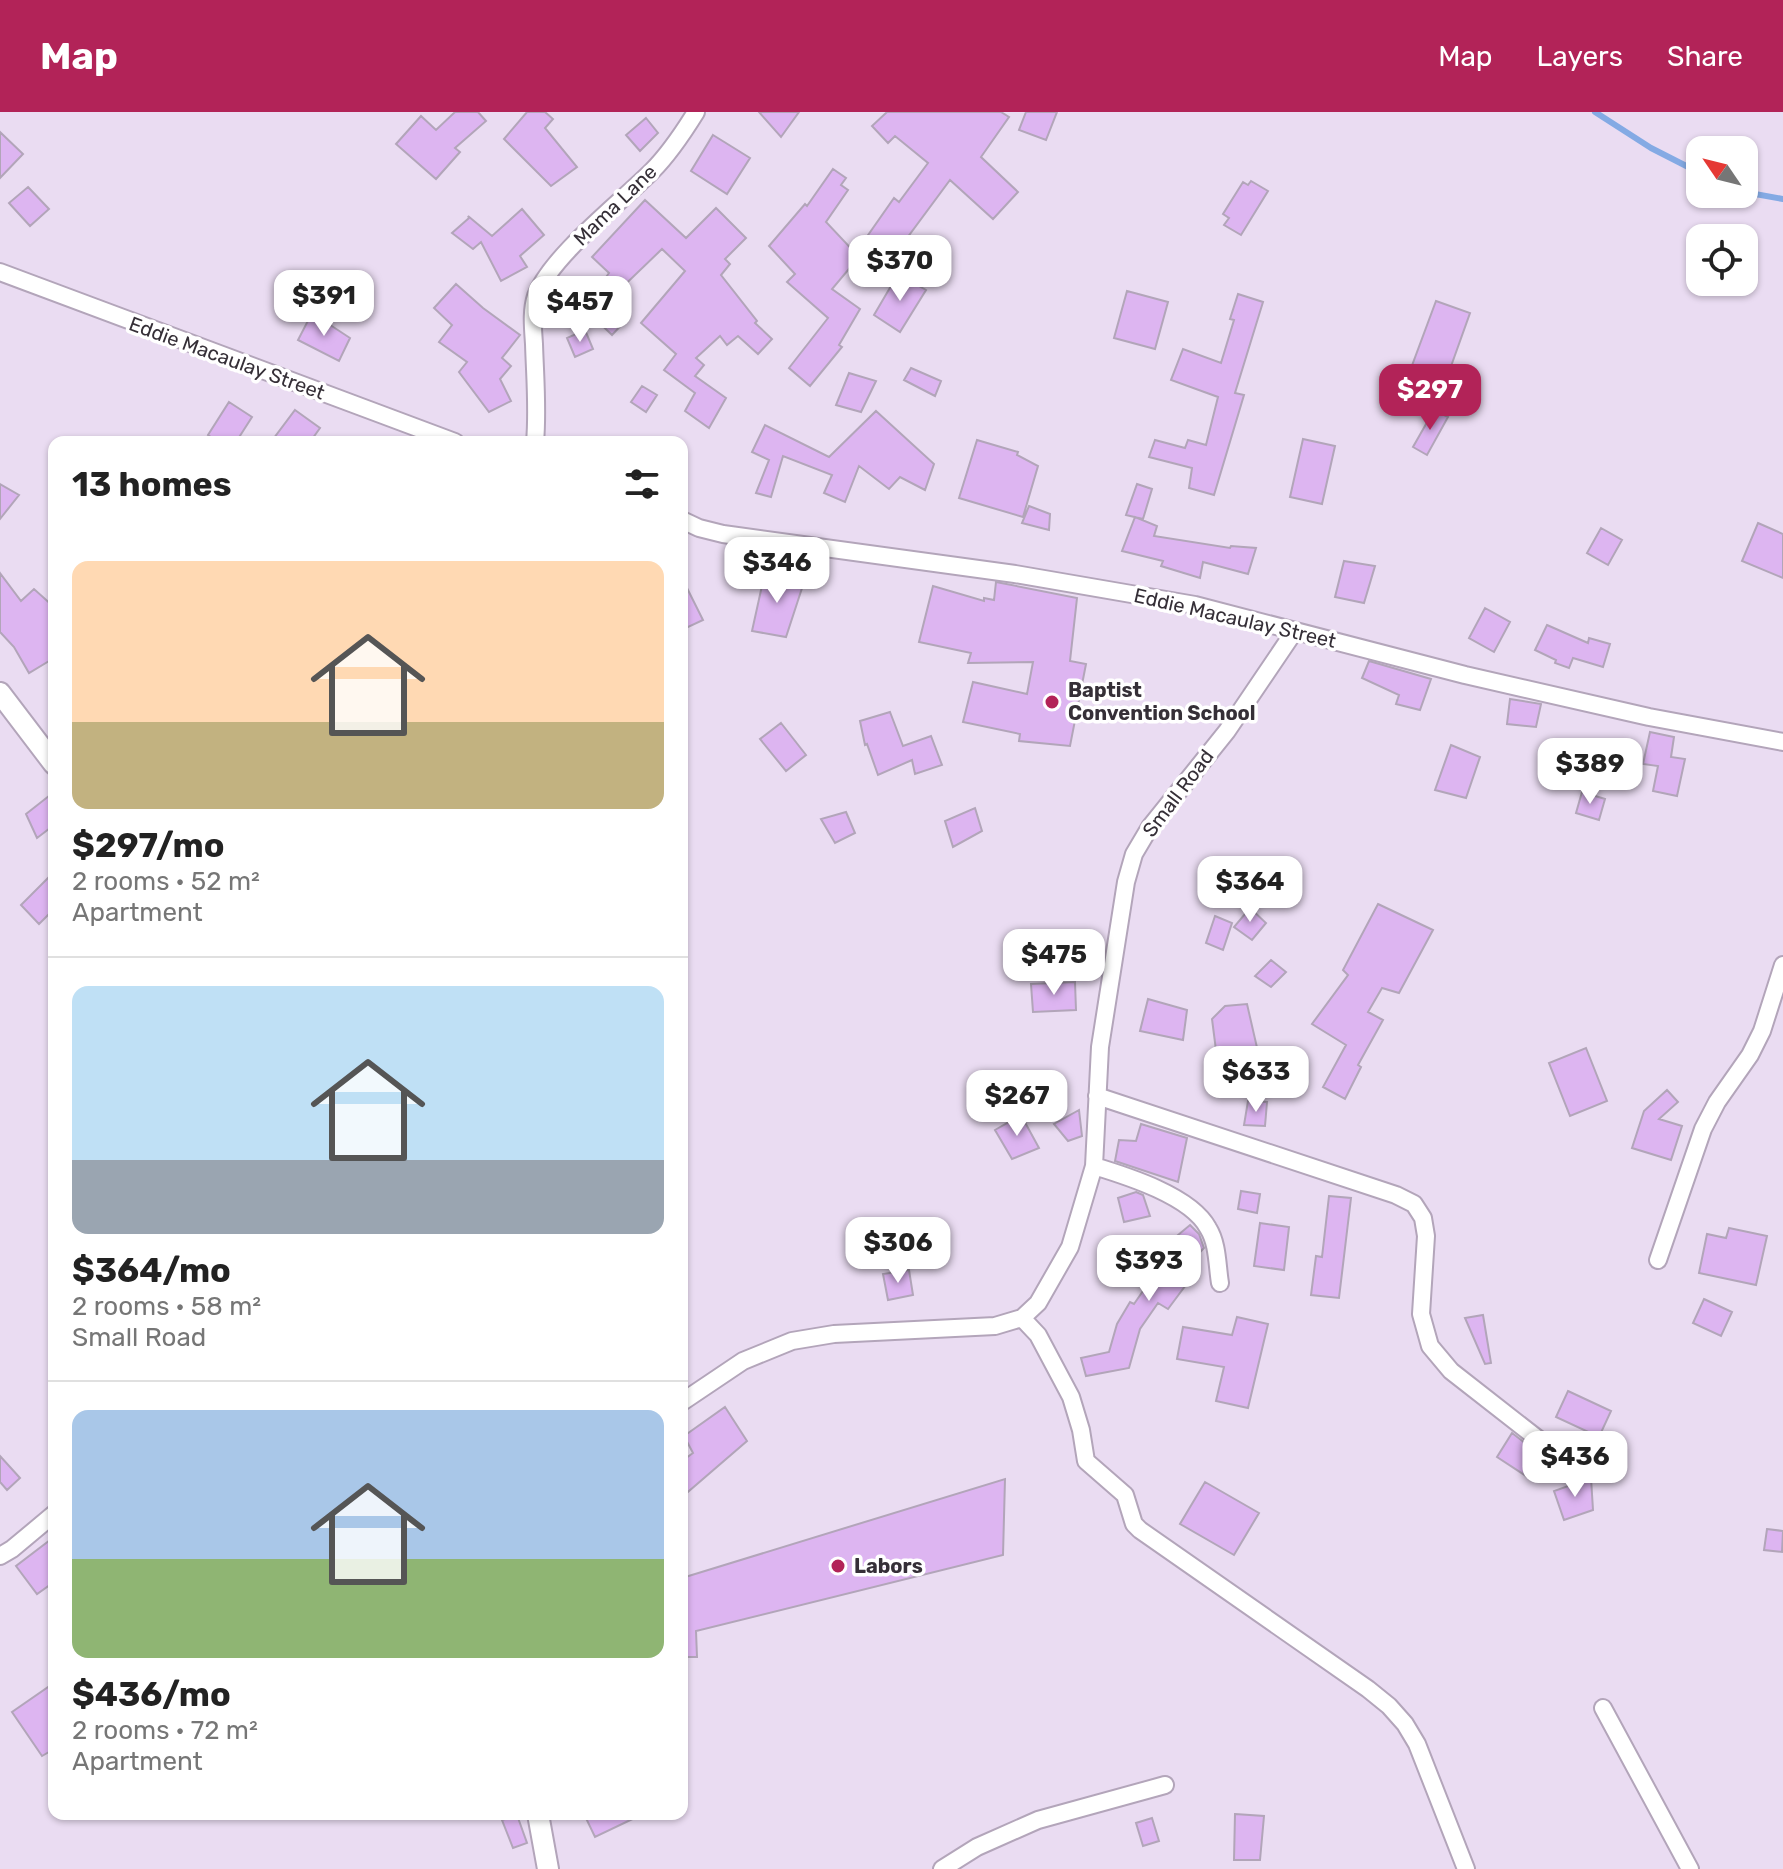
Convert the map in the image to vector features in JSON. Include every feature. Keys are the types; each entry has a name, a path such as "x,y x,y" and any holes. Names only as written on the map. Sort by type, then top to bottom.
{"street":[{"name":"Mama Lane","path":"536,436 533,317 535,298 544,279 559,260 655,169 696,112"},
{"name":"Eddie Macaulay Street","path":"0,272 439,436"},
{"name":"Eddie Macaulay Street","path":"688,523 723,534 1015,574 1195,605 1572,700 1783,742"},
{"name":"Small Road","path":"1022,1318 1038,1303 1070,1247 1094,1166 1100,1047 1126,882 1134,854 1150,827 1227,731 1294,632"},
{"path":"0,693 48,756"},
{"path":"1658,1260 1703,1129 1762,1031 1783,965"},
{"path":"1097,1096 1396,1195 1414,1204 1423,1218 1426,1236 1421,1314 1430,1346 1451,1371 1579,1471"},
{"path":"1094,1166 1148,1185 1193,1211 1207,1225 1215,1243 1220,1283"},
{"path":"688,1398 743,1361 792,1341 834,1334 995,1326 1022,1318 1038,1335 1071,1397 1086,1461 1125,1495 1134,1524 1368,1689 1405,1724 1417,1744 1465,1869"},
{"path":"0,1556 48,1519"},
{"path":"1603,1708 1690,1869"},
{"path":"942,1869 977,1847 1038,1820 1165,1785"},
{"path":"539,1820 548,1869"}],"building":[{"path":"455,112 478,112 486,121 455,148 460,152 436,179 396,144 421,116 436,130"},
{"path":"527,112 545,112 553,119 545,128 577,167 551,186 504,139"},
{"path":"759,112 799,112 781,137"},
{"path":"887,112 1001,112 1009,117 981,157 1018,192 993,219 950,180 893,257 866,238 894,198 899,202 928,163 895,136 888,143 872,126"},
{"path":"1026,112 1057,112 1046,140 1019,130"},
{"path":"646,118 658,133 640,151 626,135"},
{"path":"0,132 23,154 0,178"},
{"path":"713,135 750,158 727,194 691,171"},
{"path":"833,169 846,178 841,185 848,190 826,222 859,257 832,289 860,309 839,345 842,347 810,386 789,368 828,318 787,282 795,274 769,246 805,204 807,206"},
{"path":"1251,181 1268,191 1241,235 1224,225 1229,218 1223,214 1243,182 1248,185"},
{"path":"28,187 49,209 30,226 9,203"},
{"path":"645,200 686,238 716,208 746,238 725,259 730,264 721,275 757,321 755,323 772,339 758,354 738,336 727,345 720,336 696,358 704,365 695,376 726,398 709,428 685,411 695,393 664,370 676,354 641,323 685,271 662,249 610,299 628,318 612,335 584,308 609,273 592,257"},
{"path":"522,209 544,235 520,256 527,267 501,281 481,242 473,249 452,233 468,216 492,236"},
{"path":"898,274 926,290 900,332 874,315"},
{"path":"456,284 520,335 502,358 511,366 500,379 511,401 489,412 459,372 467,362 439,342 452,325 434,308"},
{"path":"1127,291 1168,302 1155,349 1114,338"},
{"path":"1238,294 1263,302 1235,393 1244,395 1214,495 1189,488 1192,468 1149,457 1155,440 1185,448 1188,440 1206,445 1218,397 1171,380 1183,349 1221,363"},
{"path":"1436,301 1470,313 1445,383 1410,371"},
{"path":"312,313 350,338 339,361 298,340"},
{"path":"585,330 593,349 575,357 567,338"},
{"path":"911,368 941,381 935,396 904,380"},
{"path":"849,373 876,381 861,412 836,405"},
{"path":"642,386 657,395 646,412 631,402"},
{"path":"229,402 252,417 240,436 208,435"},
{"path":"295,410 320,428 314,436 276,436"},
{"path":"1434,410 1448,417 1427,455 1413,447"},
{"path":"876,411 934,464 925,490 900,477 889,489 859,466 845,502 824,493 832,475 783,456 771,497 756,493 769,460 752,452 765,425 829,457"},
{"path":"1303,439 1335,446 1322,504 1290,497"},
{"path":"977,440 1018,452 1017,455 1038,466 1023,517 959,498"},
{"path":"0,484 19,495 0,519"},
{"path":"1137,484 1152,489 1143,519 1126,515"},
{"path":"1029,506 1050,514 1049,530 1022,523"},
{"path":"1135,517 1157,526 1154,536 1230,548 1256,548 1248,574 1203,562 1200,578 1161,566 1163,561 1122,551"},
{"path":"1758,523 1783,534 1783,578 1742,561"},
{"path":"1601,528 1622,540 1608,565 1587,553"},
{"path":"1344,561 1375,566 1364,603 1335,597"},
{"path":"765,572 804,582 786,637 752,631"},
{"path":"0,573 21,601 34,589 48,602 48,662 29,673 14,647 0,632"},
{"path":"996,582 1077,598 1070,661 1086,664 1070,746 1019,741 1020,734 963,722 973,682 1027,694 1033,662 968,663 971,653 919,642 933,586 984,601 984,598 994,600"},
{"path":"688,590 703,620 688,627"},
{"path":"1485,608 1510,622 1494,652 1469,638"},
{"path":"1547,625 1588,643 1589,638 1610,644 1603,667 1573,658 1569,668 1535,650"},
{"path":"1369,661 1431,679 1420,710 1396,704 1399,695 1362,678"},
{"path":"1510,699 1541,704 1536,727 1507,724"},
{"path":"890,712 903,746 931,736 942,765 915,774 912,760 878,775 865,745 860,721"},
{"path":"781,723 806,755 786,771 760,739"},
{"path":"1650,732 1674,737 1671,757 1685,759 1677,796 1653,791 1658,766 1643,764"},
{"path":"1451,745 1480,757 1466,798 1435,790"},
{"path":"1582,792 1605,799 1599,820 1576,813"},
{"path":"48,797 48,830 37,838 26,814"},
{"path":"975,808 982,831 953,847 945,821"},
{"path":"846,812 855,833 835,843 821,819"},
{"path":"48,878 48,915 39,924 21,905"},
{"path":"1378,904 1433,930 1399,993 1382,988 1368,1012 1383,1020 1358,1065 1361,1067 1345,1099 1323,1087 1346,1045 1312,1024 1348,975 1343,970"},
{"path":"1250,908 1266,923 1252,940 1234,927"},
{"path":"1215,916 1232,923 1223,950 1206,943"},
{"path":"1271,960 1286,972 1271,987 1255,976"},
{"path":"1075,982 1076,1010 1033,1012 1031,984"},
{"path":"1148,999 1187,1010 1183,1040 1140,1031"},
{"path":"1247,1004 1258,1052 1217,1058 1212,1019 1225,1006"},
{"path":"1586,1048 1607,1101 1570,1116 1549,1063"},
{"path":"1667,1090 1678,1102 1659,1119 1682,1126 1671,1160 1632,1148 1644,1111"},
{"path":"1248,1101 1267,1102 1265,1126 1244,1125"},
{"path":"1079,1110 1082,1136 1068,1141 1054,1124"},
{"path":"1021,1115 1039,1148 1012,1159 995,1130"},
{"path":"1141,1124 1187,1138 1178,1182 1115,1161 1119,1140 1136,1141"},
{"path":"1241,1191 1260,1194 1257,1213 1238,1209"},
{"path":"1136,1192 1143,1195 1150,1216 1124,1222 1118,1198"},
{"path":"1329,1196 1351,1198 1339,1298 1311,1295 1316,1256 1322,1257"},
{"path":"1260,1223 1289,1227 1284,1270 1254,1266"},
{"path":"1190,1225 1199,1234 1204,1248 1184,1269 1194,1274 1168,1309 1158,1303 1140,1329 1129,1368 1086,1376 1081,1358 1109,1352 1117,1324 1130,1302 1134,1304 1167,1256 1160,1250"},
{"path":"1729,1228 1767,1236 1756,1285 1699,1273 1707,1234 1726,1238"},
{"path":"909,1270 913,1295 888,1300 883,1274"},
{"path":"1704,1299 1732,1312 1721,1336 1693,1323"},
{"path":"1483,1315 1491,1363 1485,1364 1465,1318"},
{"path":"1237,1317 1268,1324 1248,1408 1216,1401 1224,1367 1177,1359 1183,1327 1232,1335"},
{"path":"1568,1391 1611,1411 1599,1437 1556,1417"},
{"path":"725,1407 747,1441 688,1492 688,1457 693,1453 688,1444 688,1433"},
{"path":"1512,1433 1543,1457 1529,1478 1497,1457"},
{"path":"0,1456 20,1478 7,1490 0,1482"},
{"path":"1591,1478 1593,1510 1564,1520 1554,1491"},
{"name":"Labors","path":"1005,1479 1003,1555 696,1631 697,1657 688,1657 688,1576"},
{"path":"1205,1482 1259,1513 1234,1555 1180,1524"},
{"path":"1767,1529 1783,1531 1782,1552 1764,1550"},
{"path":"48,1542 48,1586 37,1594 16,1566"},
{"path":"48,1687 48,1752 42,1756 12,1712"},
{"path":"1235,1814 1264,1816 1260,1860 1234,1860"},
{"path":"1152,1818 1159,1841 1143,1846 1136,1823"},
{"path":"502,1820 519,1820 527,1843 513,1848"},
{"path":"587,1820 630,1820 595,1837"}],"waterway":[{"path":"1595,112 1651,148 1686,166"},
{"path":"1758,195 1783,199"}],"place":[{"name":"Baptist Convention School","path":"1052,702"},
{"name":"Labors","path":"838,1566"}]}
